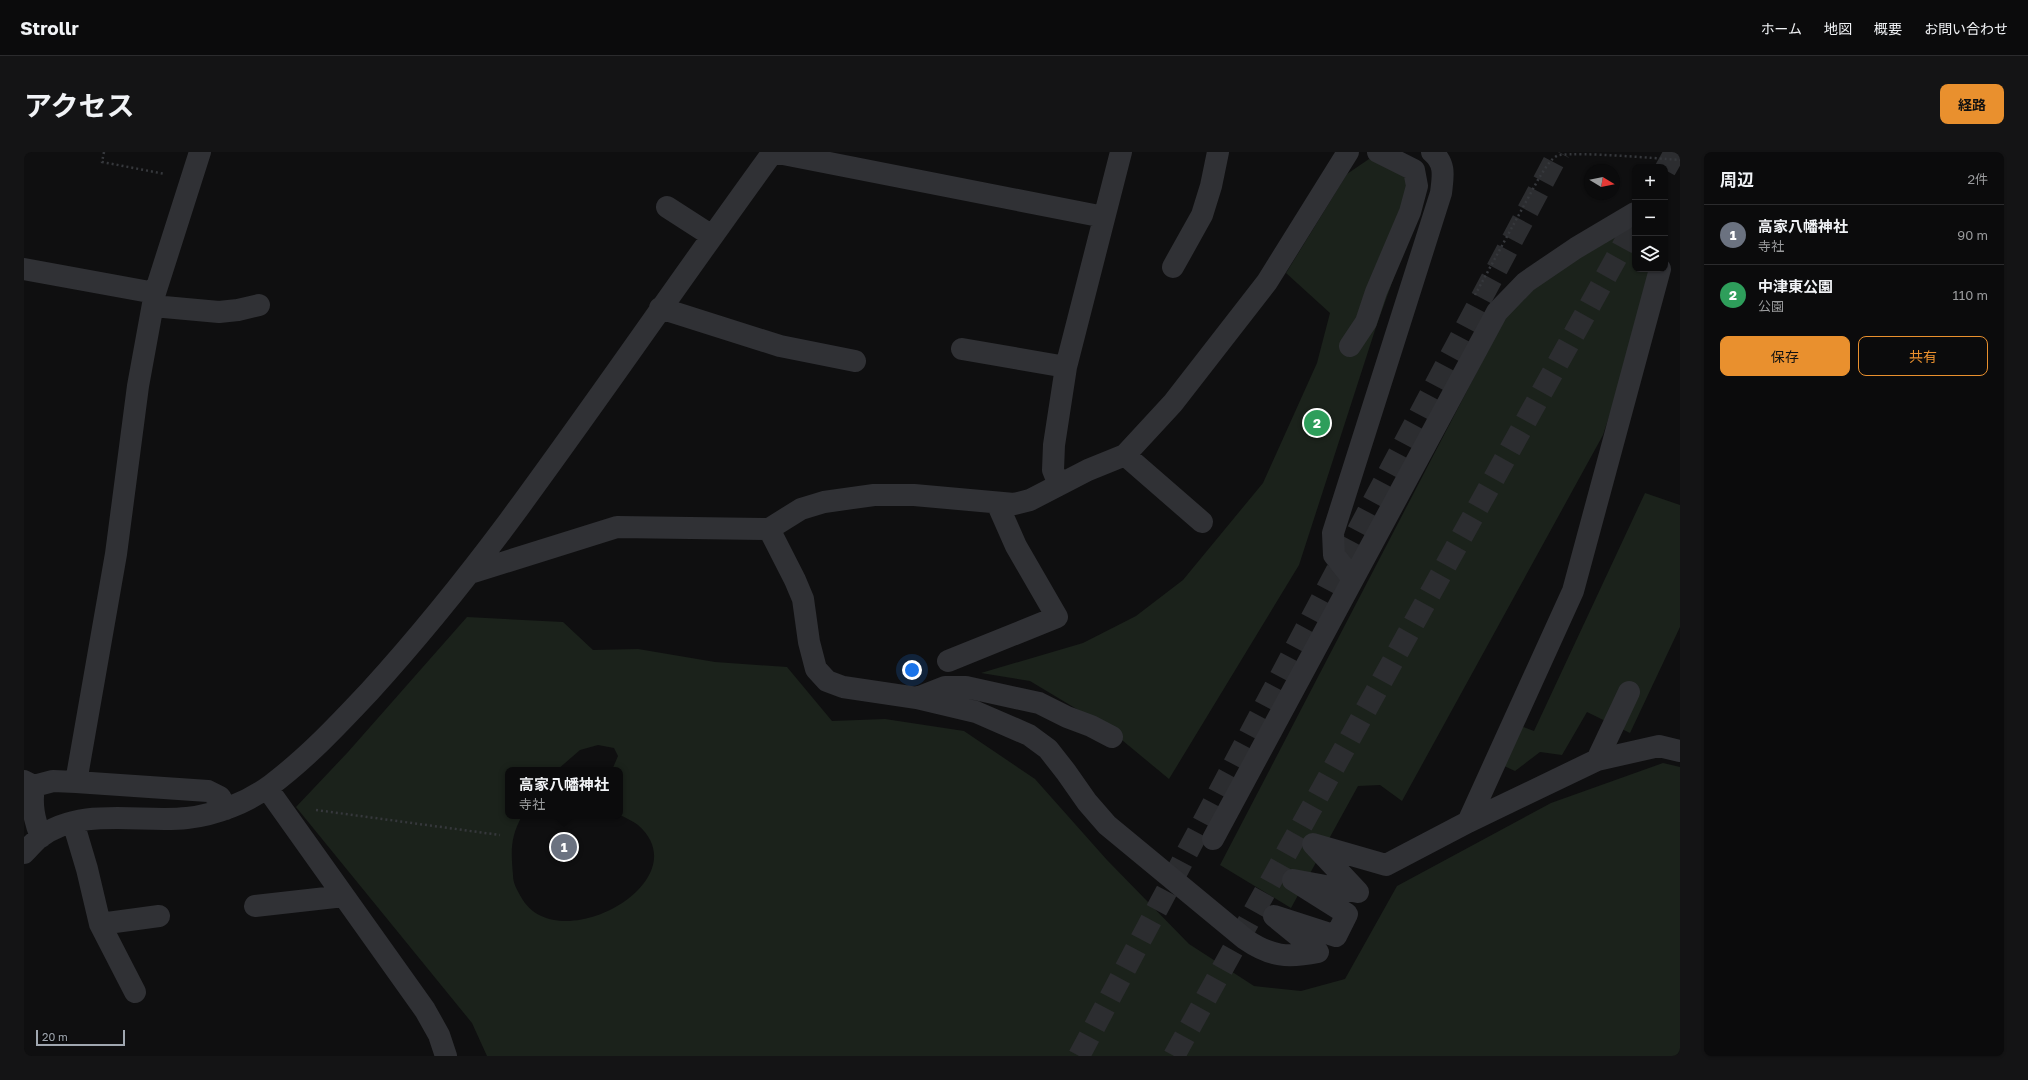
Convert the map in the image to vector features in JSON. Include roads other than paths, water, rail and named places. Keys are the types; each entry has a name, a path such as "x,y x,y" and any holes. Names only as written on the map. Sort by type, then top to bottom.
{"street":[{"path":"76,782 116,554 138,386 154,299 200,152"},
{"path":"24,853 41,837 73,822 92,819 186,818 207,815 273,797 294,767 327,737 416,640 470,573 569,440 660,308 773,152 1104,217"},
{"path":"1059,485 1053,470 1054,445 1066,367 1120,152"},
{"path":"1173,267 1202,215 1211,186 1218,152"},
{"path":"470,573 617,527 769,529 801,509 824,502 874,495 914,495 1014,504 1030,500 1088,470 1125,455 1173,403 1267,282 1348,152"},
{"path":"1350,346 1366,322 1376,292 1410,212 1417,186 1414,170 1378,152"},
{"path":"1353,579 1334,555 1333,533 1336,516 1441,193 1443,172 1439,158 1432,152"},
{"path":"667,207 712,236"},
{"path":"1213,838 1497,312 1526,282 1576,248 1632,215"},
{"path":"24,269 154,299 219,312 238,310 259,305"},
{"path":"1468,822 1573,591 1659,272"},
{"path":"660,308 780,346 855,361"},
{"path":"962,349 1066,367"},
{"path":"1125,455 1202,522"},
{"path":"948,661 1057,616 1016,546 997,502"},
{"path":"769,529 796,580 803,599 809,642 816,669 827,681 844,687 917,698 976,712 1029,735 1048,750 1066,772 1087,802 1107,825 1245,939 1260,949 1279,956 1299,956 1318,952 1274,916 1336,936 1347,914 1293,880 1358,892 1313,844 1386,865 1468,822 1597,760 1659,746 1680,751"},
{"path":"917,698 945,687 966,687 1039,703 1112,737"},
{"path":"1597,760 1629,692"},
{"path":"41,837 34,819 29,783 76,782 208,791 220,797 226,809"},
{"path":"273,797 425,1010 439,1035 446,1056"},
{"path":"73,822 87,869 100,924 135,992"},
{"path":"255,906 344,896"},
{"path":"100,924 159,916"}],"tunnel":[{"path":"1079,1056 1559,152"},
{"path":"1668,165 1675,152"},
{"path":"1174,1056 1632,229"}],"place":[{"name":"中津東公園","path":"1317,423"},
{"name":"高家八幡神社","path":"564,847"}]}
